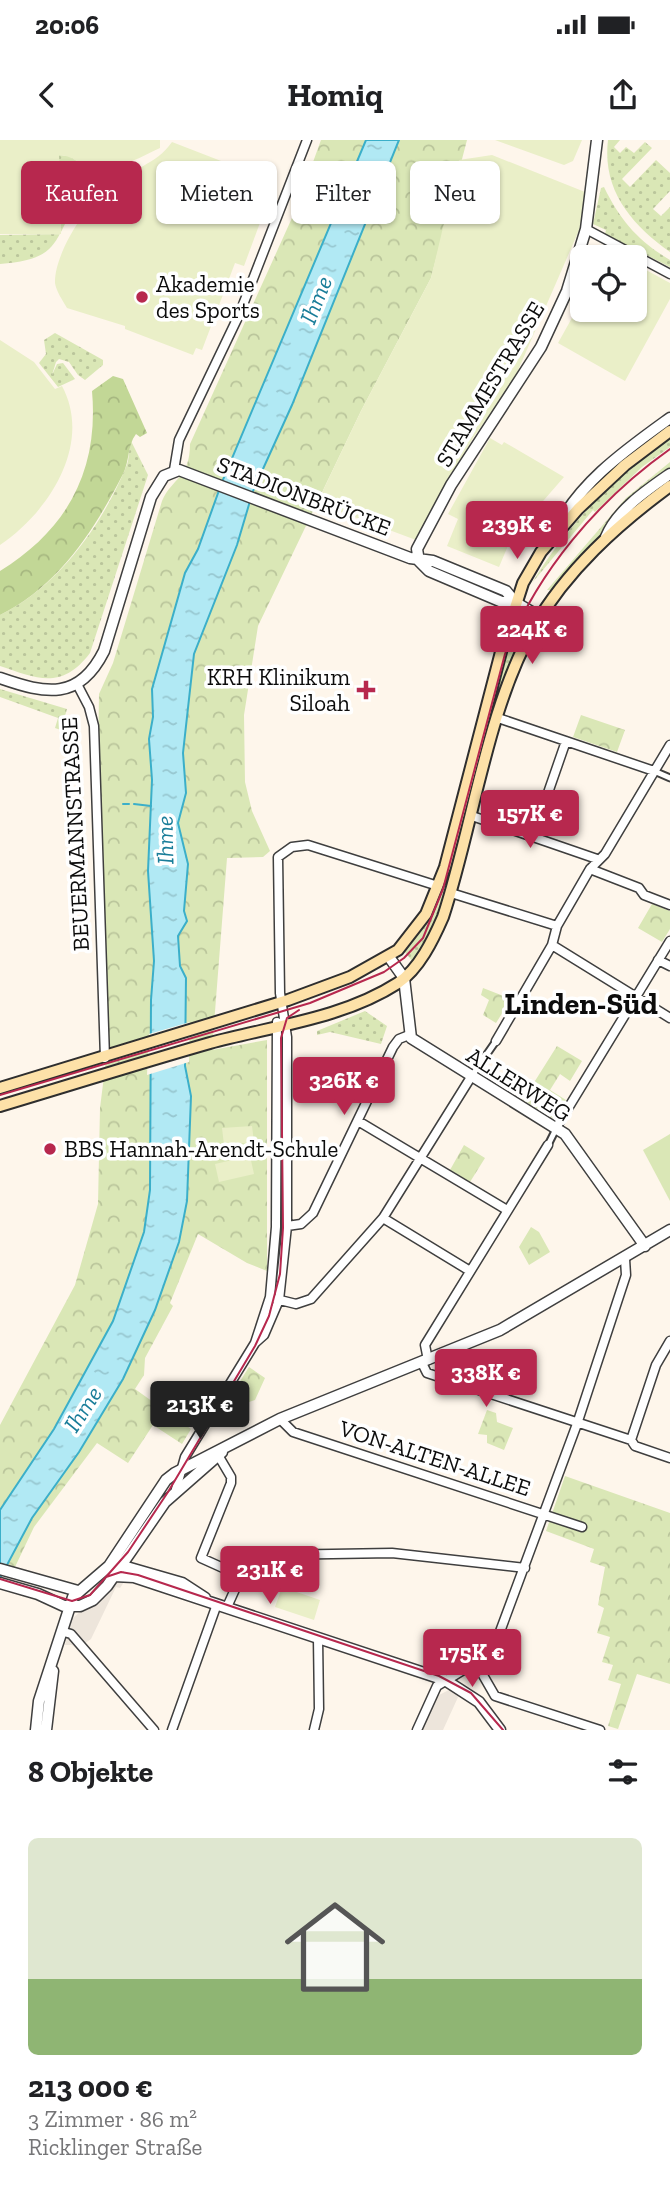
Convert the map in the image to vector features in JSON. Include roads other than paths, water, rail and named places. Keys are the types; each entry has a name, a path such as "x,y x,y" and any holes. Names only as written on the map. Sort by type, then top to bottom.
{"main road":[{"path":"0,1088 280,1003 350,977 389,957 420,925 438,886 515,603 530,569 552,539 625,465 670,431"},
{"path":"0,1106 212,1043 280,1027 357,1001 404,978 431,943 451,893 498,718 514,669 540,617 566,580 605,538 670,486"}],"street":[{"path":"174,470 179,440 239,315 307,140"},
{"name":"STAMMESTRASSE","path":"419,561 417,549 451,485 546,337 567,291 586,229 595,179 597,140"},
{"path":"586,229 670,274"},
{"path":"552,539 562,514 578,496 620,456 670,418"},
{"name":"STADIONBRÜCKE","path":"174,470 198,475 419,561 429,571 502,601 515,603 540,617"},
{"name":"BEUERMANNSTRASSE","path":"104,1058 94,726 89,707 77,684 91,673 104,651 151,497 159,481 174,470"},
{"path":"605,538 613,524 637,499 670,474"},
{"path":"0,678 41,690 61,690 77,684"},
{"path":"498,718 670,778"},
{"path":"533,836 566,741"},
{"path":"270,1297 300,1304 311,1299 383,1218 496,1041 552,945 557,926 590,869 597,859 605,854 670,745"},
{"path":"472,816 597,859"},
{"path":"177,1489 185,1457 255,1343 274,1277 280,1027 278,857 284,851 308,845 438,886"},
{"path":"590,869 639,888 644,895 670,905"},
{"path":"451,893 557,926"},
{"path":"670,941 425,1345 427,1373 631,1440 635,1446 670,1458"},
{"path":"552,945 670,1018"},
{"path":"288,1226 301,1224 313,1213 393,1047 399,1039 409,1035 404,978 389,957"},
{"path":"658,960 670,966"},
{"path":"255,1343 264,1335 279,1300 288,1226 280,1027"},
{"name":"ALLERWEG","path":"409,1035 471,1077 556,1128 574,1144 645,1246"},
{"path":"358,1121 507,1210"},
{"path":"383,1218 470,1271"},
{"path":"36,1730 39,1701 55,1661 70,1607 79,1591 115,1569 166,1480 181,1469 280,1419 500,1330 668,1232"},
{"path":"417,1730 437,1686 476,1663 494,1645 577,1424 627,1270 625,1259"},
{"path":"631,1440 656,1365 670,1342"},
{"name":"VON-ALTEN-ALLEE","path":"280,1419 293,1432 582,1527"},
{"path":"2,1584 70,1607 93,1600 177,1489 233,1443"},
{"path":"218,1455 232,1483 201,1558 241,1576"},
{"path":"172,1730 219,1604 241,1576 272,1555 392,1553 525,1568"},
{"path":"115,1569 445,1680 479,1702 500,1730"},
{"path":"115,1569 181,1583 219,1604"},
{"path":"5,1570 79,1591"},
{"path":"64,1632 71,1634 154,1730"},
{"path":"314,1730 318,1709 318,1638"},
{"path":"46,1730 55,1661"},
{"path":"476,1663 495,1696 573,1726 600,1730"}],"water":[{"path":"366,140 399,140 391,161 357,161"},
{"name":"Ihme","path":"331,224 365,224 292,405 253,491 237,545 194,654 183,753 186,793 178,823 188,864 184,911 187,921 178,936 180,966 186,978 185,1066 191,1096 187,1201 179,1242 155,1310 123,1379 79,1452 32,1518 0,1578 0,1510 54,1429 113,1321 144,1232 150,1190 151,1000 154,961 148,871 152,689 185,573 198,549 222,482"}],"waterway":[{"path":"123,804 129,804"},
{"name":"Ihme","path":"134,804 151,806"}],"tram line":[{"path":"0,1095 310,1003 384,972 404,958 423,938 443,889 505,654 518,624 534,595 572,540 618,491 670,449"},
{"path":"0,1579 72,1601 90,1595 128,1552 168,1492 255,1346 269,1316 280,1274 283,1228 281,1038 287,1018 299,1010"},
{"path":"106,1577 121,1572 138,1575 439,1676 471,1693 503,1730"}],"place":[{"name":"Akademie des Sports","path":"142,297"},
{"name":"KRH Klinikum Siloah","path":"366,690"},
{"name":"BBS Hannah-Arendt-Schule","path":"50,1149"}],"district":[{"name":"Linden-Süd","path":"581,1004"}]}
